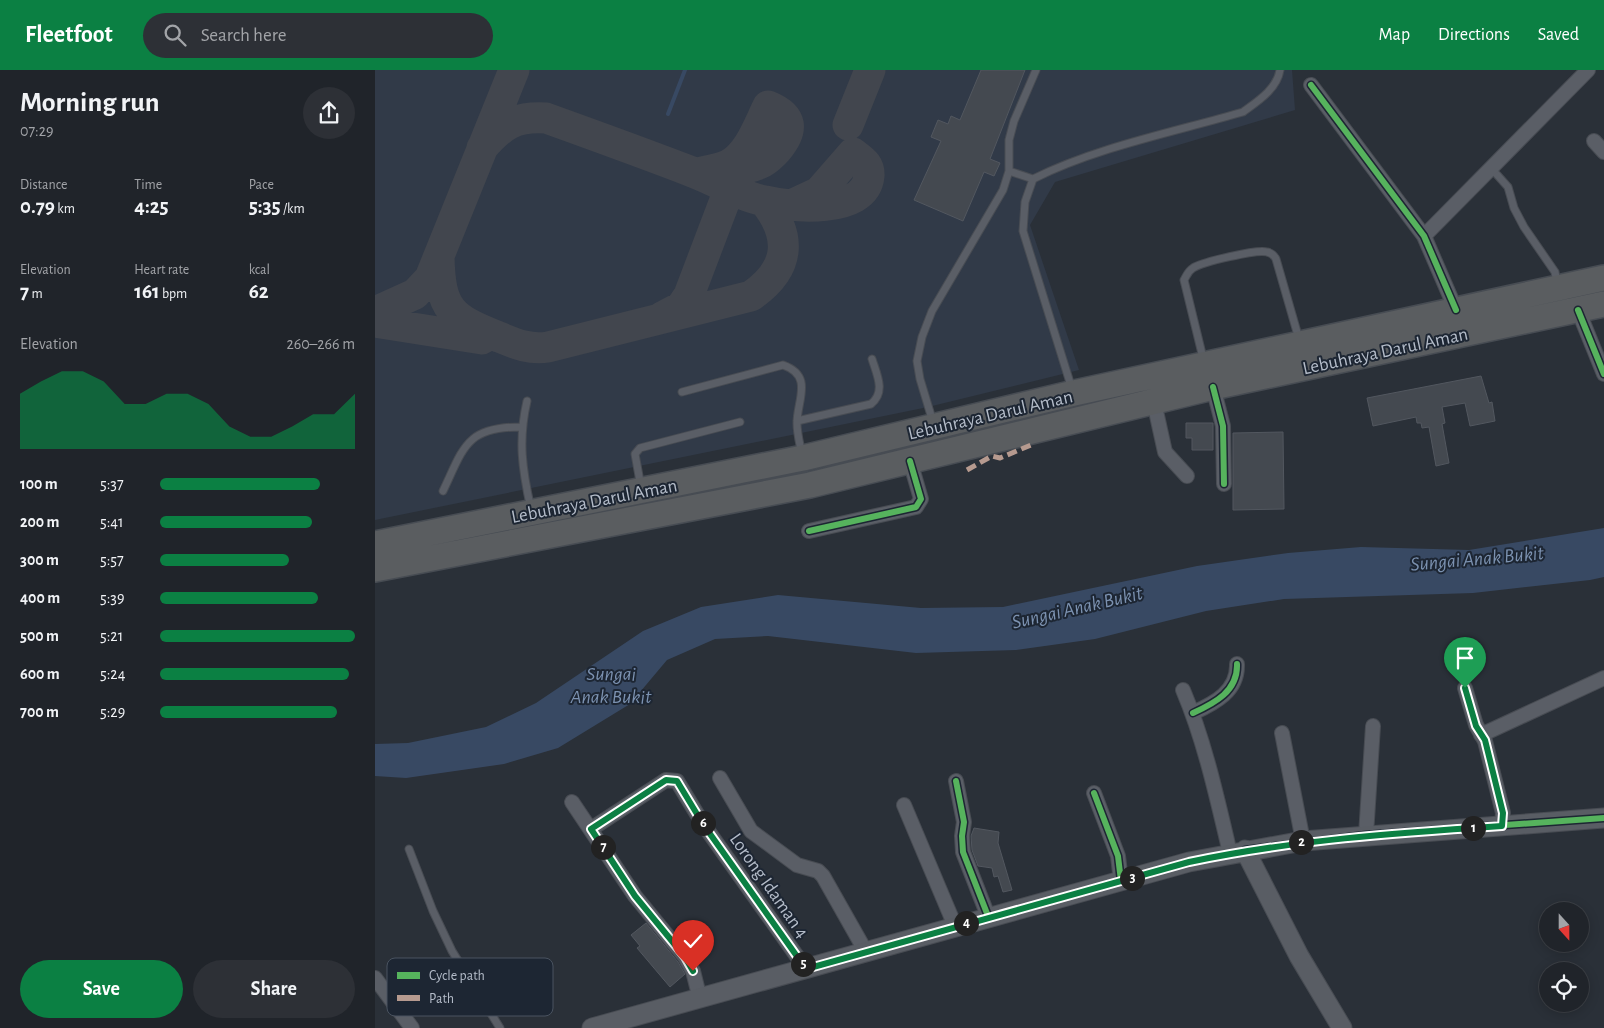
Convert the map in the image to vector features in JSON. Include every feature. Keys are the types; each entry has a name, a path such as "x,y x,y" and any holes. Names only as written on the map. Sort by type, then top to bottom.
{"highway":[{"name":"Lebuhraya Darul Aman","path":"375,544 803,458 1074,393 1604,278"},
{"name":"Lebuhraya Darul Aman","path":"375,569 811,485 1213,387 1604,304"},
{"path":"803,458 811,485"},
{"path":"532,512 537,537"}],"main road":[{"path":"592,1028 701,999 988,916 1189,862 1238,851 1303,841 1367,835 1604,818"},
{"path":"1238,851 1341,1028"}],"street":[{"path":"1425,236 1588,70"},
{"path":"1311,85 1425,236 1427,247 1456,310"},
{"path":"1594,141 1604,152"},
{"path":"1578,310 1604,374"},
{"path":"1213,387 1223,426 1224,484"},
{"path":"1154,402 1165,452 1187,476"},
{"path":"809,531 916,507 921,499 911,461"},
{"path":"1193,712 1216,703 1230,688 1237,676 1237,664"},
{"path":"1481,735 1604,678"},
{"path":"1465,688 1476,726 1485,740 1503,813 1502,826"},
{"path":"1183,690 1193,712 1238,851"},
{"path":"1367,835 1373,726"},
{"path":"1281,733 1303,841"},
{"path":"720,778 751,831 797,866 818,871 823,876 866,952"},
{"name":"Lorong Idaman 4","path":"591,829 666,780 677,781 703,824 806,969"},
{"path":"956,780 964,822 962,836 963,852 988,916"},
{"path":"1094,793 1118,856 1121,881"},
{"path":"572,802 635,896 685,957 693,971 701,999"},
{"path":"904,805 955,926"},
{"path":"375,978 387,994"},
{"path":"403,1016 412,1028"}],"lane":[{"path":"935,427 920,379 917,361 922,336 932,311 1003,190 1009,171 1009,140 1014,121 1036,70"},
{"path":"1074,393 1023,232 1025,202 1033,179 1053,169 1093,155 1243,112 1262,98 1279,79 1280,70"},
{"path":"1491,168 1508,187 1514,208 1524,227 1555,272 1558,288"},
{"path":"1009,171 1033,179"},
{"path":"1204,364 1184,280 1188,272 1195,266 1248,253 1265,251 1273,254 1276,259 1301,343"},
{"path":"797,421 871,404 876,400 880,392 872,359"},
{"path":"682,392 783,365 793,368 800,376 802,398 797,421 803,458"},
{"path":"527,401 521,427 521,441 532,512"},
{"path":"642,491 635,454 640,448 740,422"},
{"path":"443,491 464,447 474,437 488,430 501,427 521,427"},
{"path":"409,850 433,910 457,958"},
{"path":"493,1016 500,1028"}],"shaded area":[{"path":"375,70 1292,70 1295,110 1055,182 1030,225 1079,370 928,407 375,520"}],"water":[{"name":"Sungai Anak Bukit","path":"1604,528 1604,577 1590,580 1473,593 1284,599 1206,611 1095,639 1016,650 916,653 768,636 715,639 667,660 630,704 558,748 504,764 406,778 375,776 375,744 408,743 486,727 536,703 643,631 701,607 778,595 921,608 1003,607 1197,566 1288,553 1361,547 1469,550"}],"building":[{"path":"981,70 1025,70 990,159 1000,163 994,176 984,172 963,221 914,200 941,141 931,137 938,120 948,124 951,116 960,120"},
{"path":"1481,376 1489,403 1492,402 1495,421 1470,426 1465,403 1442,407 1445,423 1442,424 1449,463 1436,466 1429,427 1422,428 1421,423 1417,423 1416,417 1373,426 1367,398"},
{"path":"1186,423 1213,423 1213,450 1192,450 1192,438 1186,438"},
{"path":"1283,432 1284,509 1233,510 1233,433"},
{"path":"974,828 999,832 998,843 1012,890 1003,892 998,876 994,877 992,868 978,866 972,850 971,836"},
{"path":"646,923 678,962 685,974 670,987 637,948 640,946 631,935"}],"waterway":[{"path":"668,114 685,70"}],"taxiway":[{"path":"375,312 415,294 430,278 514,70"},
{"path":"848,125 870,70"},
{"path":"768,106 782,114 788,124 788,130 783,143 767,160 752,167 697,173 728,165 742,154 752,139 768,106"},
{"path":"482,148 496,133 510,124 526,119 546,118 695,173 756,199 777,203 792,205 809,206 841,203 855,197 864,189 869,176 867,165 853,153 819,192 791,205"},
{"path":"662,317 681,307 689,295 730,187 742,169"},
{"path":"439,256 442,289 451,310 459,317 470,324 517,344 535,348 548,347 751,296 774,275 780,264 783,252 780,227 764,201"},
{"path":"375,322 482,339"}],"marked path":[{"path":"967,470 992,456 1000,458 1031,445"}],"cycle path":[{"path":"1311,85 1424,236 1456,310"},
{"path":"1578,310 1604,374"},
{"path":"1213,387 1223,426 1224,484"},
{"path":"809,531 916,507 921,499 910,461"},
{"path":"1193,713 1224,695 1234,682 1237,664"},
{"path":"591,829 666,780 677,781 703,824 806,969"},
{"path":"956,781 964,822 962,836 963,852 988,916"},
{"path":"1094,793 1118,856 1121,881"},
{"path":"1245,850 1366,835 1604,818"}],"route":[{"path":"693,971 685,957 635,896 591,829 666,780 677,781 703,824 806,969 988,916 1189,862 1245,850 1303,841 1367,835 1502,826 1503,813 1485,740 1476,726 1465,688"}]}
